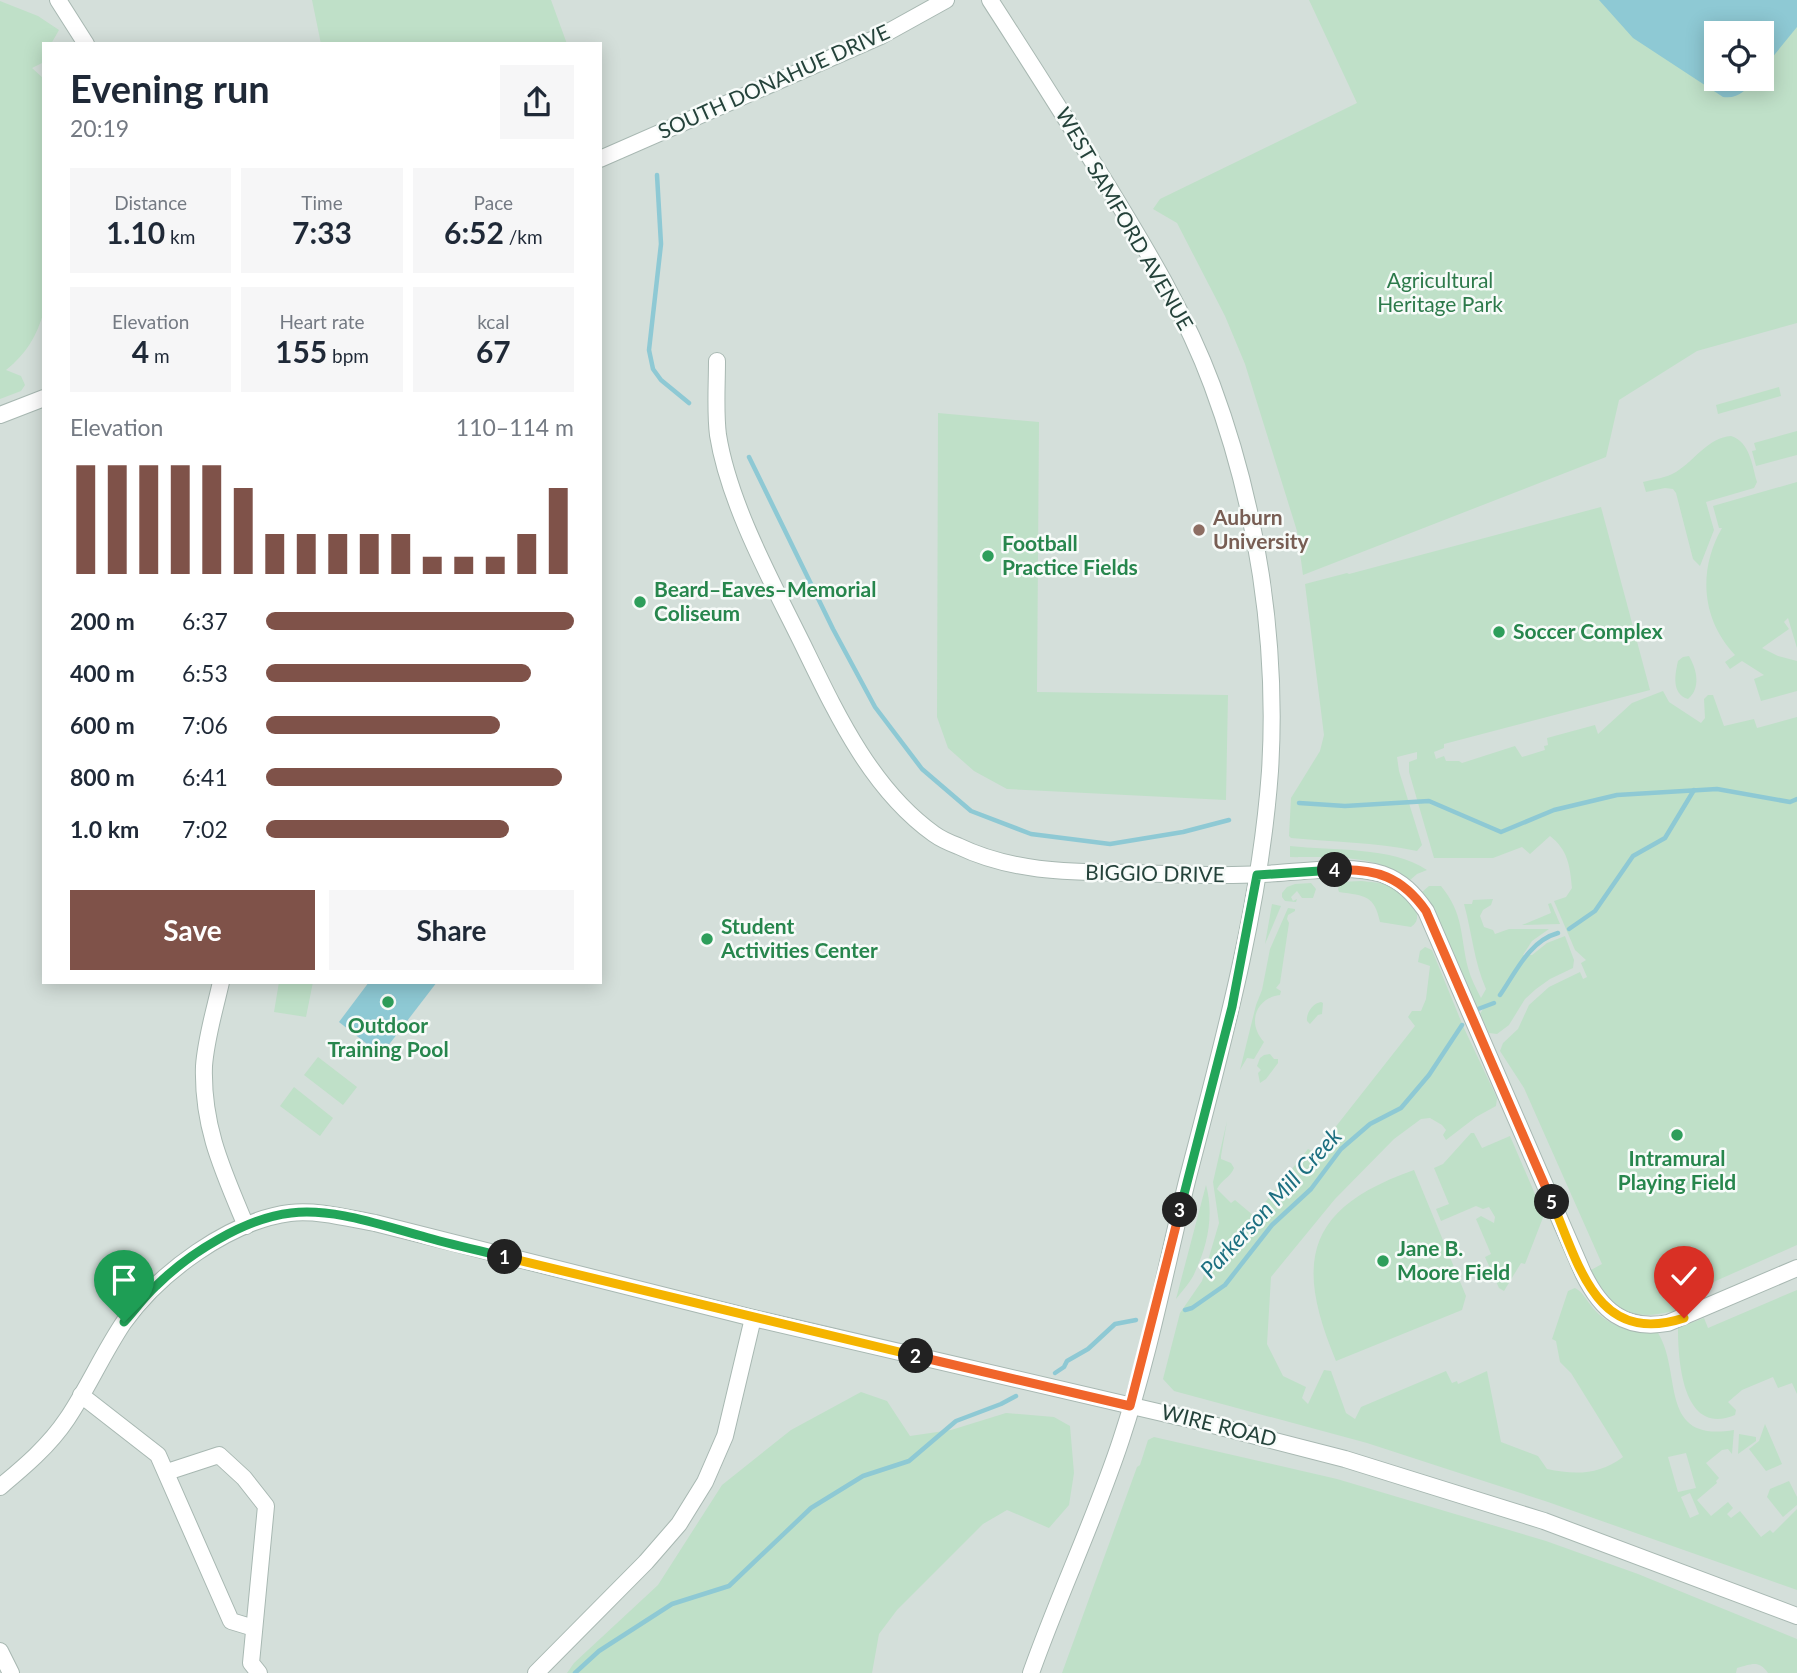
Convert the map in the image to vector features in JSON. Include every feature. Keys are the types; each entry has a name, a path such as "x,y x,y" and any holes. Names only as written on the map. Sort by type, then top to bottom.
{"street":[{"path":"58,0 85,42"},
{"name":"SOUTH DONAHUE DRIVE","path":"602,158 881,36 946,0"},
{"name":"WEST SAMFORD AVENUE","path":"990,0 1068,121 1174,297 1214,390 1244,491 1263,585 1271,695 1270,769 1257,875 1232,1007 1122,1439 1090,1529 1050,1619 1031,1673"},
{"name":"BIGGIO DRIVE","path":"716,360 718,433 726,471 775,586 818,677 867,763 897,803 936,836 980,857 1030,869 1081,873 1257,875 1344,870 1380,873 1402,884 1415,895 1426,911 1583,1273 1597,1298 1613,1314 1640,1324 1668,1323 1797,1268"},
{"path":"0,415 42,399"},
{"path":"221,984 204,1065 206,1115 219,1164 246,1226"},
{"name":"WIRE ROAD","path":"0,1487 36,1455 66,1421 124,1322 156,1285 194,1255 246,1226 291,1213 317,1213 350,1218 753,1318 1321,1452 1518,1513 1720,1585 1797,1616"},
{"path":"536,1673 646,1562 679,1524 705,1482 724,1436 753,1318"},
{"path":"81,1395 158,1455 231,1621 254,1628"},
{"path":"167,1472 219,1455 244,1478 265,1506 251,1663 259,1673"},
{"path":"0,1651 12,1673"}],"shaded area":[{"name":"Auburn University","path":"0,0 1797,0 1797,1673 0,1673"}],"green space":[{"path":"312,0 551,0 566,42 321,42"},
{"name":"Agricultural Heritage Park","path":"1309,0 1797,0 1797,323 1697,351 1619,400 1606,457 1303,575 1297,531 1245,364 1225,316 1177,223 1153,209 1160,199 1357,103"},
{"path":"0,1 38,16 59,30 52,42 42,42 42,63 32,68 42,77 42,317 30,344 6,370 21,376 25,385 21,391 0,399"},
{"path":"1779,387 1781,396 1718,414 1716,405"},
{"name":"Football Practice Fields","path":"938,413 1039,422 1037,692 1228,695 1226,800 1007,789 974,771 948,748 937,717"},
{"path":"1797,431 1797,455 1756,466 1752,451 1756,450 1754,443"},
{"path":"1731,436 1746,449 1757,482 1754,488 1706,502 1714,530 1700,566 1693,559 1676,493 1673,489 1665,488 1646,492 1643,482 1672,474 1716,440"},
{"path":"1797,482 1797,648 1788,618 1784,622 1789,629 1762,648 1797,661 1797,691 1761,701 1754,679 1764,675 1742,661 1730,669 1725,662 1735,655 1715,626 1710,610 1707,594 1709,560 1722,528 1719,528 1713,506"},
{"path":"1601,507 1650,690 1444,744 1444,748 1434,752 1436,759 1444,756 1446,761 1462,763 1515,746 1522,757 1545,750 1544,746 1548,745 1547,738 1595,725 1598,734 1632,703 1663,691 1669,702 1701,723 1705,718 1704,699 1708,695 1713,695 1724,726 1754,719 1757,728 1797,717 1797,1245 1693,1291 1697,1303 1648,1315 1622,1309 1600,1287 1591,1270 1602,1264 1524,1088 1500,1051 1503,1043 1518,1029 1529,1005 1549,987 1580,972 1583,979 1587,977 1581,963 1586,960 1575,950 1554,901 1566,897 1572,888 1569,866 1561,847 1550,836 1530,854 1522,847 1493,858 1434,858 1409,772 1409,762 1417,759 1417,752 1397,757 1422,845 1417,851 1289,836 1291,798 1320,751 1324,735 1305,584"},
{"path":"1689,656 1694,667 1696,684 1688,699 1679,693 1675,677 1678,661"},
{"path":"1290,846 1379,853 1413,862 1427,870 1410,880 1396,871 1367,861 1290,857"},
{"path":"1361,881 1386,885 1400,893 1416,910 1416,922 1411,927 1380,922 1375,906 1367,898 1339,892 1341,882"},
{"path":"1311,883 1316,889 1313,898 1302,898 1297,891 1291,897 1293,901 1297,899 1296,902 1285,901 1282,897 1287,887"},
{"path":"1429,886 1441,886 1454,906 1468,968 1481,998 1486,989 1464,904 1472,904 1473,900 1493,899 1480,916 1484,927 1493,930 1495,934 1509,929 1549,929 1532,941 1523,955 1532,955 1547,943 1565,936 1574,960 1573,968 1536,989 1525,999 1509,1025 1497,1034 1489,1033 1480,1014 1483,1009 1475,1009 1434,911 1422,892"},
{"path":"1551,903 1560,924 1522,925 1551,913 1548,904"},
{"path":"1272,904 1281,906 1265,944"},
{"path":"1288,908 1295,911 1288,915 1287,919 1289,923 1280,983 1276,988 1281,991 1280,995 1271,997 1259,1006 1255,1020 1264,1042 1254,1059 1247,1058 1240,1070 1262,990 1270,949"},
{"path":"1425,947 1432,950 1463,1026 1497,1098 1496,1106 1476,1117 1446,1140 1443,1135 1446,1130 1430,1118 1421,1119 1394,1139 1335,1199 1271,1277 1267,1344 1283,1376 1306,1387 1302,1398 1308,1404 1324,1370 1331,1371 1346,1413 1355,1419 1361,1407 1446,1371 1452,1383 1457,1381 1458,1384 1487,1371 1501,1442 1538,1456 1547,1469 1577,1473 1596,1470 1623,1457 1571,1373 1560,1362 1556,1341 1552,1339 1568,1291 1575,1288 1599,1315 1614,1325 1631,1331 1658,1333 1665,1349 1676,1401 1683,1416 1693,1426 1710,1431 1734,1430 1732,1454 1728,1449 1722,1450 1706,1463 1719,1478 1717,1483 1697,1500 1711,1516 1728,1502 1733,1508 1727,1514 1731,1518 1740,1511 1761,1537 1770,1530 1773,1533 1797,1509 1797,1590 1548,1502 1367,1443 1174,1391 1163,1379 1180,1313 1202,1281 1219,1223 1213,1182 1227,1121 1221,1159 1231,1163 1234,1168 1217,1189 1231,1203 1235,1200 1254,1216 1308,1149 1315,1153 1415,1026 1408,1017 1412,1011 1421,1011 1426,999 1430,966 1418,962 1420,951","holes":["1686,1453 1696,1488 1678,1492 1668,1457","1690,1493 1699,1514 1690,1518 1681,1497"]},
{"path":"279,984 313,984 306,1017 274,1012"},
{"path":"1321,1002 1322,1014 1310,1024 1307,1021 1309,1012 1315,1004"},
{"path":"1270,1054 1274,1059 1278,1059 1278,1063 1260,1083 1258,1073 1261,1070 1257,1066 1260,1058"},
{"path":"318,1057 357,1087 343,1105 304,1075"},
{"path":"294,1087 333,1118 320,1136 280,1106"},
{"path":"1471,1133 1474,1133 1482,1148 1510,1136 1544,1215 1525,1264 1521,1263 1504,1291 1499,1288 1485,1257 1491,1254 1476,1219 1481,1216 1494,1223 1495,1217 1489,1207 1483,1209 1476,1206 1441,1221 1436,1209 1449,1204 1434,1168 1443,1164"},
{"name":"Jane B. Moore Field","path":"1414,1170 1466,1296 1462,1310 1336,1361 1315,1294 1314,1267 1319,1242 1331,1221 1350,1202 1378,1185"},
{"path":"1206,1185 1209,1218 1206,1240 1193,1276 1176,1299"},
{"path":"1797,1290 1797,1394 1792,1383 1778,1388 1773,1377 1742,1390 1728,1402 1736,1410 1735,1415 1718,1419 1704,1415 1694,1406 1682,1376 1678,1328 1704,1318 1708,1328"},
{"path":"861,1392 887,1401 910,1436 951,1430 1006,1413 1054,1417 1070,1426 1074,1473 1069,1505 1049,1528 1007,1510 983,1524 897,1610 879,1634 872,1673 567,1673 574,1663 658,1585 722,1485 791,1430"},
{"path":"1765,1424 1782,1464 1766,1471 1749,1449 1759,1441"},
{"path":"1739,1434 1756,1437 1756,1441 1738,1454"},
{"path":"1154,1437 1337,1479 1546,1541 1638,1574 1797,1639 1797,1673 1768,1673 1761,1666 1754,1664 1737,1668 1736,1673 1062,1673 1137,1467 1148,1440"},
{"path":"1789,1481 1797,1497 1797,1505 1783,1517 1767,1497 1770,1489"}],"water":[{"path":"1599,0 1797,0 1797,27 1774,55 1774,21 1704,21 1704,85 1633,38"},
{"path":"1714,91 1744,91 1738,95 1723,97"},
{"name":"Outdoor Training Pool","path":"368,984 435,984 381,1055 339,1022"}],"waterway":[{"name":"Parkerson Mill Creek","path":"657,175 661,244 649,350 653,369 661,380 689,403"},
{"name":"Parkerson Mill Creek","path":"749,457 833,629 875,707 922,769 971,811 1031,834 1110,844 1183,832 1229,820"},
{"name":"Parkerson Mill Creek","path":"1299,803 1345,806 1429,801 1501,832 1554,810 1617,795 1717,789 1790,802 1797,799"},
{"name":"Parkerson Mill Creek","path":"1569,929 1595,911 1633,856 1665,838 1694,790"},
{"name":"Parkerson Mill Creek","path":"1500,995 1531,950 1558,933"},
{"name":"Parkerson Mill Creek","path":"1478,1009 1494,1003"},
{"name":"Parkerson Mill Creek","path":"1185,1310 1225,1285 1272,1225 1311,1189 1341,1149 1370,1124 1401,1108 1429,1075 1462,1025"},
{"name":"Parkerson Mill Creek","path":"1055,1373 1064,1367 1067,1361 1088,1349 1115,1324 1136,1320"},
{"name":"Parkerson Mill Creek","path":"575,1673 599,1651 672,1604 729,1586 811,1508 863,1476 909,1461 956,1421 1016,1396"}],"place":[{"name":"Auburn University","path":"1199,530"},
{"name":"Football Practice Fields","path":"988,556"},
{"name":"Beard–Eaves–Memorial Coliseum","path":"640,602"},
{"name":"Soccer Complex","path":"1499,632"},
{"name":"Student Activities Center","path":"707,939"},
{"name":"Outdoor Training Pool","path":"388,1002"},
{"name":"Intramural Playing Field","path":"1677,1135"},
{"name":"Jane B. Moore Field","path":"1383,1261"}],"route":[{"path":"124,1322 156,1285 194,1255 232,1233 270,1217 291,1213 317,1213 375,1223 753,1318 1130,1406 1232,1007 1257,875 1344,870 1380,873 1391,878 1415,895 1426,911 1590,1289 1605,1308 1631,1322 1649,1325 1684,1318"}]}
